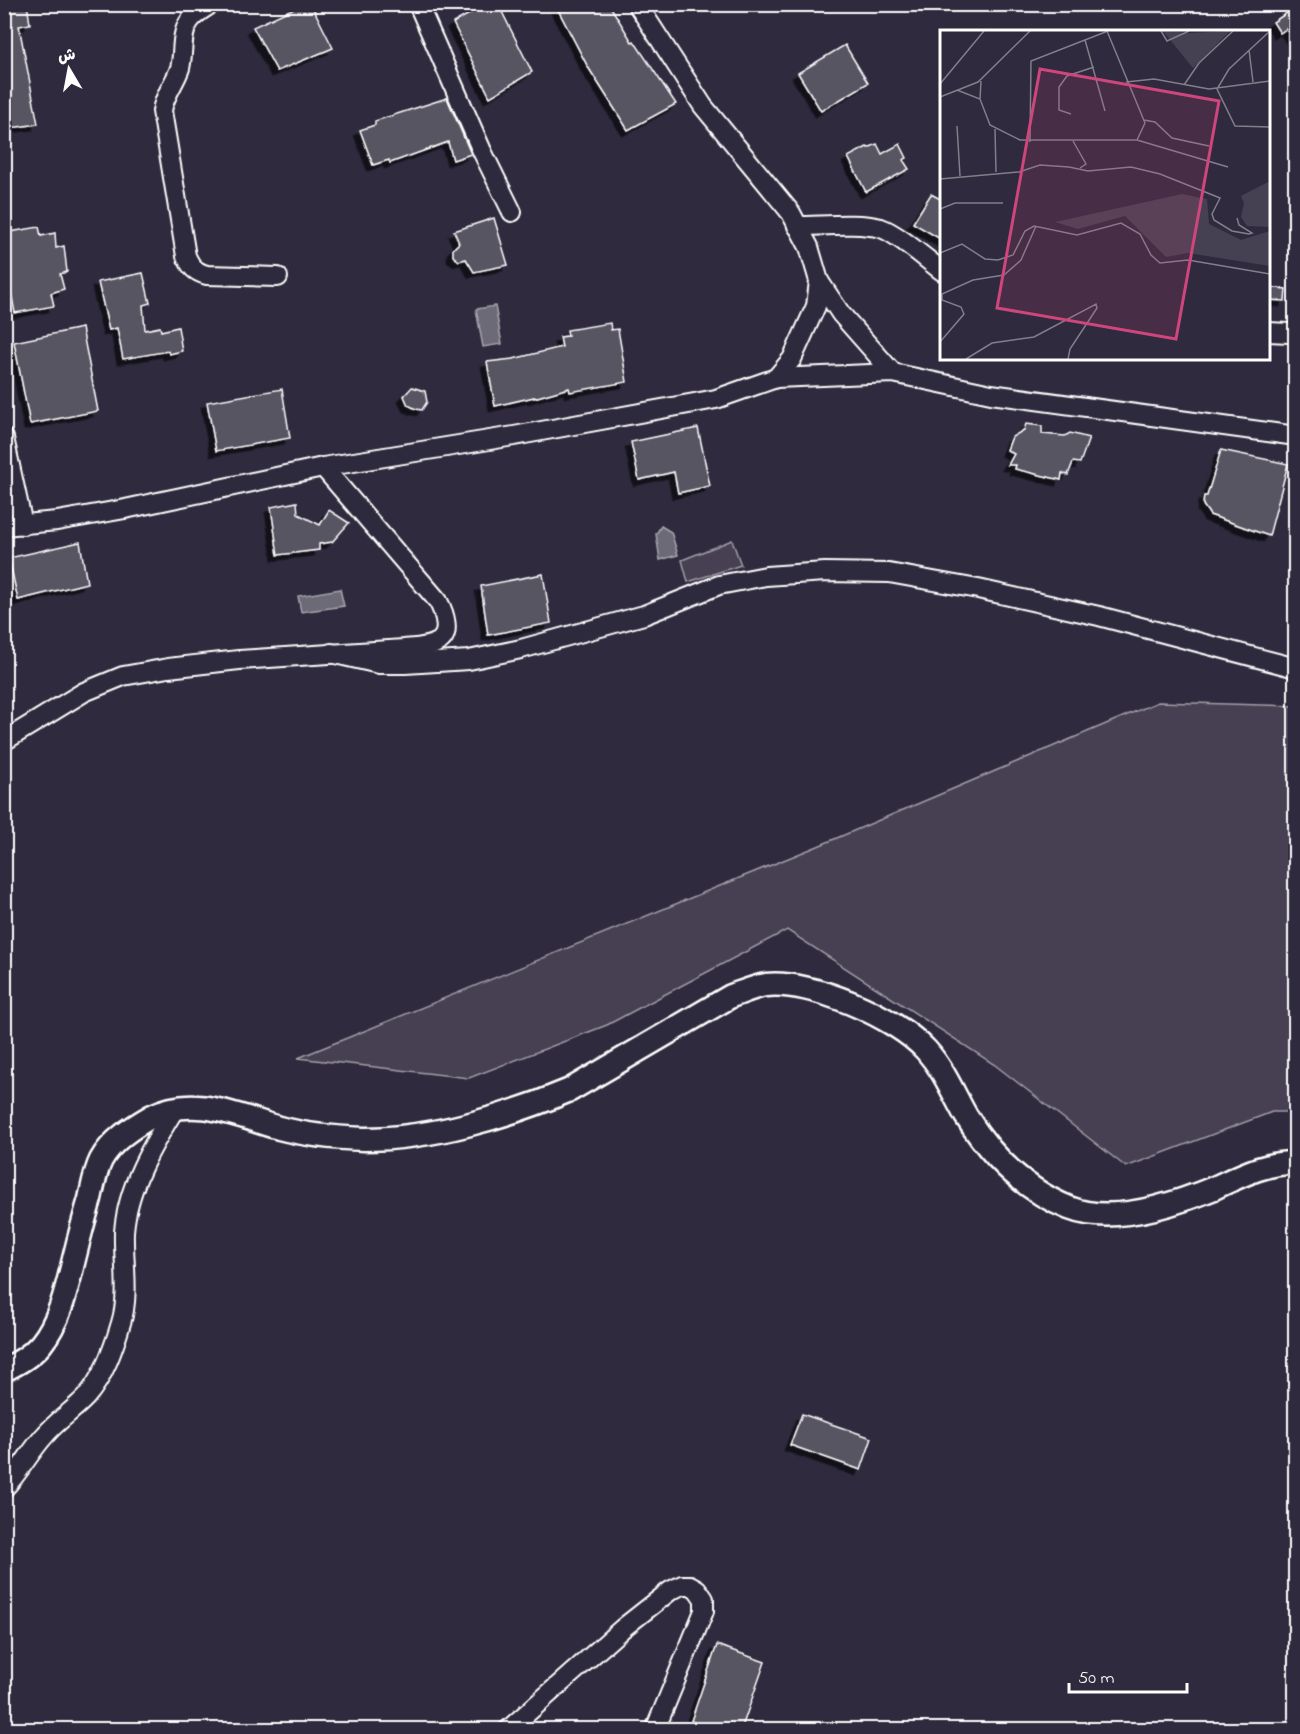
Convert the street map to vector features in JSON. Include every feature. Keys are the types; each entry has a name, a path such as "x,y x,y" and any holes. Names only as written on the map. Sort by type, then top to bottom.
{"street":[{"path":"211,4 190,21 184,32 183,54 179,70 163,103 162,111 186,256 197,273 278,277"},
{"path":"418,4 482,151 512,212"},
{"path":"638,4 703,106 791,213 809,247 819,280 841,314 893,373"},
{"path":"797,226 865,226 882,229 896,236 940,269"},
{"path":"776,378 792,359 806,331 816,306 819,280"},
{"path":"1270,332 1289,333"},
{"path":"4,526 57,521 125,509 323,467 716,399 776,378 893,373 991,394 1296,436"},
{"path":"4,438 23,525"},
{"path":"4,741 84,692 123,676 239,660 404,649 432,645 443,638 446,623 442,608 433,594 323,467"},
{"path":"331,653 379,664 469,660 522,649 644,615 719,585 766,576 825,572 889,573 978,589 1100,616 1296,668"},
{"path":"4,1370 30,1355 54,1322 69,1280 101,1160 110,1147 126,1132 157,1114 176,1107 208,1107 291,1131 363,1139 414,1134 460,1126 522,1109 570,1090 732,996 767,985 785,985 811,990 855,1005 875,1014 910,1036 943,1070 966,1116 993,1153 1013,1174 1038,1193 1069,1208 1086,1213 1108,1214 1159,1207 1264,1167 1296,1163"},
{"path":"4,1488 47,1432 87,1396 97,1382 124,1312 124,1238 129,1203 156,1142 176,1107"},
{"path":"508,1730 641,1613 670,1591 682,1585 690,1585 697,1589 704,1599 704,1611 655,1730"}],"shaded area":[{"path":"495,306 502,344 483,347 476,309"},
{"path":"661,526 671,532 678,555 660,560 656,534"},
{"path":"732,540 741,565 688,582 682,560"},
{"path":"340,589 344,606 301,612 298,596"},
{"path":"1158,702 1295,706 1295,1112 1272,1112 1126,1167 995,1065 787,930 607,1025 469,1078 298,1058 818,846"}],"building":[{"path":"4,4 27,4 30,24 19,26 38,124 4,129"},
{"path":"303,4 311,4 333,48 277,71 253,27"},
{"path":"487,4 498,4 532,72 490,97 453,23"},
{"path":"555,4 609,4 632,42 634,41 676,104 628,130 588,67"},
{"path":"1296,7 1296,43 1286,29 1280,33 1273,22"},
{"path":"845,45 868,83 821,111 798,73"},
{"path":"447,98 471,154 453,160 448,142 390,163 389,160 373,165 360,130 375,125 375,121"},
{"path":"877,144 882,154 900,144 907,158 903,160 909,169 866,192 848,157"},
{"path":"931,194 940,199 940,239 913,223"},
{"path":"494,218 508,265 474,272 466,259 459,261 453,256 453,249 459,243 454,231"},
{"path":"39,227 41,236 55,233 56,248 64,246 67,272 60,274 64,289 51,293 54,306 15,313 4,255 4,233"},
{"path":"143,273 150,303 143,305 145,330 160,327 161,331 178,327 182,351 169,354 168,351 123,359 117,328 109,330 98,282"},
{"path":"1270,287 1286,289 1285,301 1270,300"},
{"path":"610,323 611,330 618,329 627,382 570,392 569,388 495,406 487,362 513,359 562,347 560,337 568,336 567,330"},
{"path":"82,328 98,411 30,424 14,342"},
{"path":"412,387 425,391 427,402 422,410 408,405 404,396"},
{"path":"282,389 290,438 216,451 207,402"},
{"path":"1026,424 1042,426 1042,434 1065,436 1070,433 1089,438 1080,463 1073,462 1068,475 1062,473 1061,480 1015,469 1016,465 1008,465 1014,454 1007,450 1012,437 1024,430"},
{"path":"698,428 710,486 678,493 674,472 639,480 631,442"},
{"path":"1221,450 1288,464 1269,536 1210,515 1203,505 1204,496 1207,496"},
{"path":"297,502 298,514 320,525 329,510 349,523 332,542 319,544 319,550 278,555 271,507"},
{"path":"80,542 87,583 18,600 9,558"},
{"path":"543,574 551,623 488,635 481,586"},
{"path":"802,1414 872,1438 861,1470 790,1445"},
{"path":"717,1645 765,1662 741,1730 716,1730 691,1721"}]}
